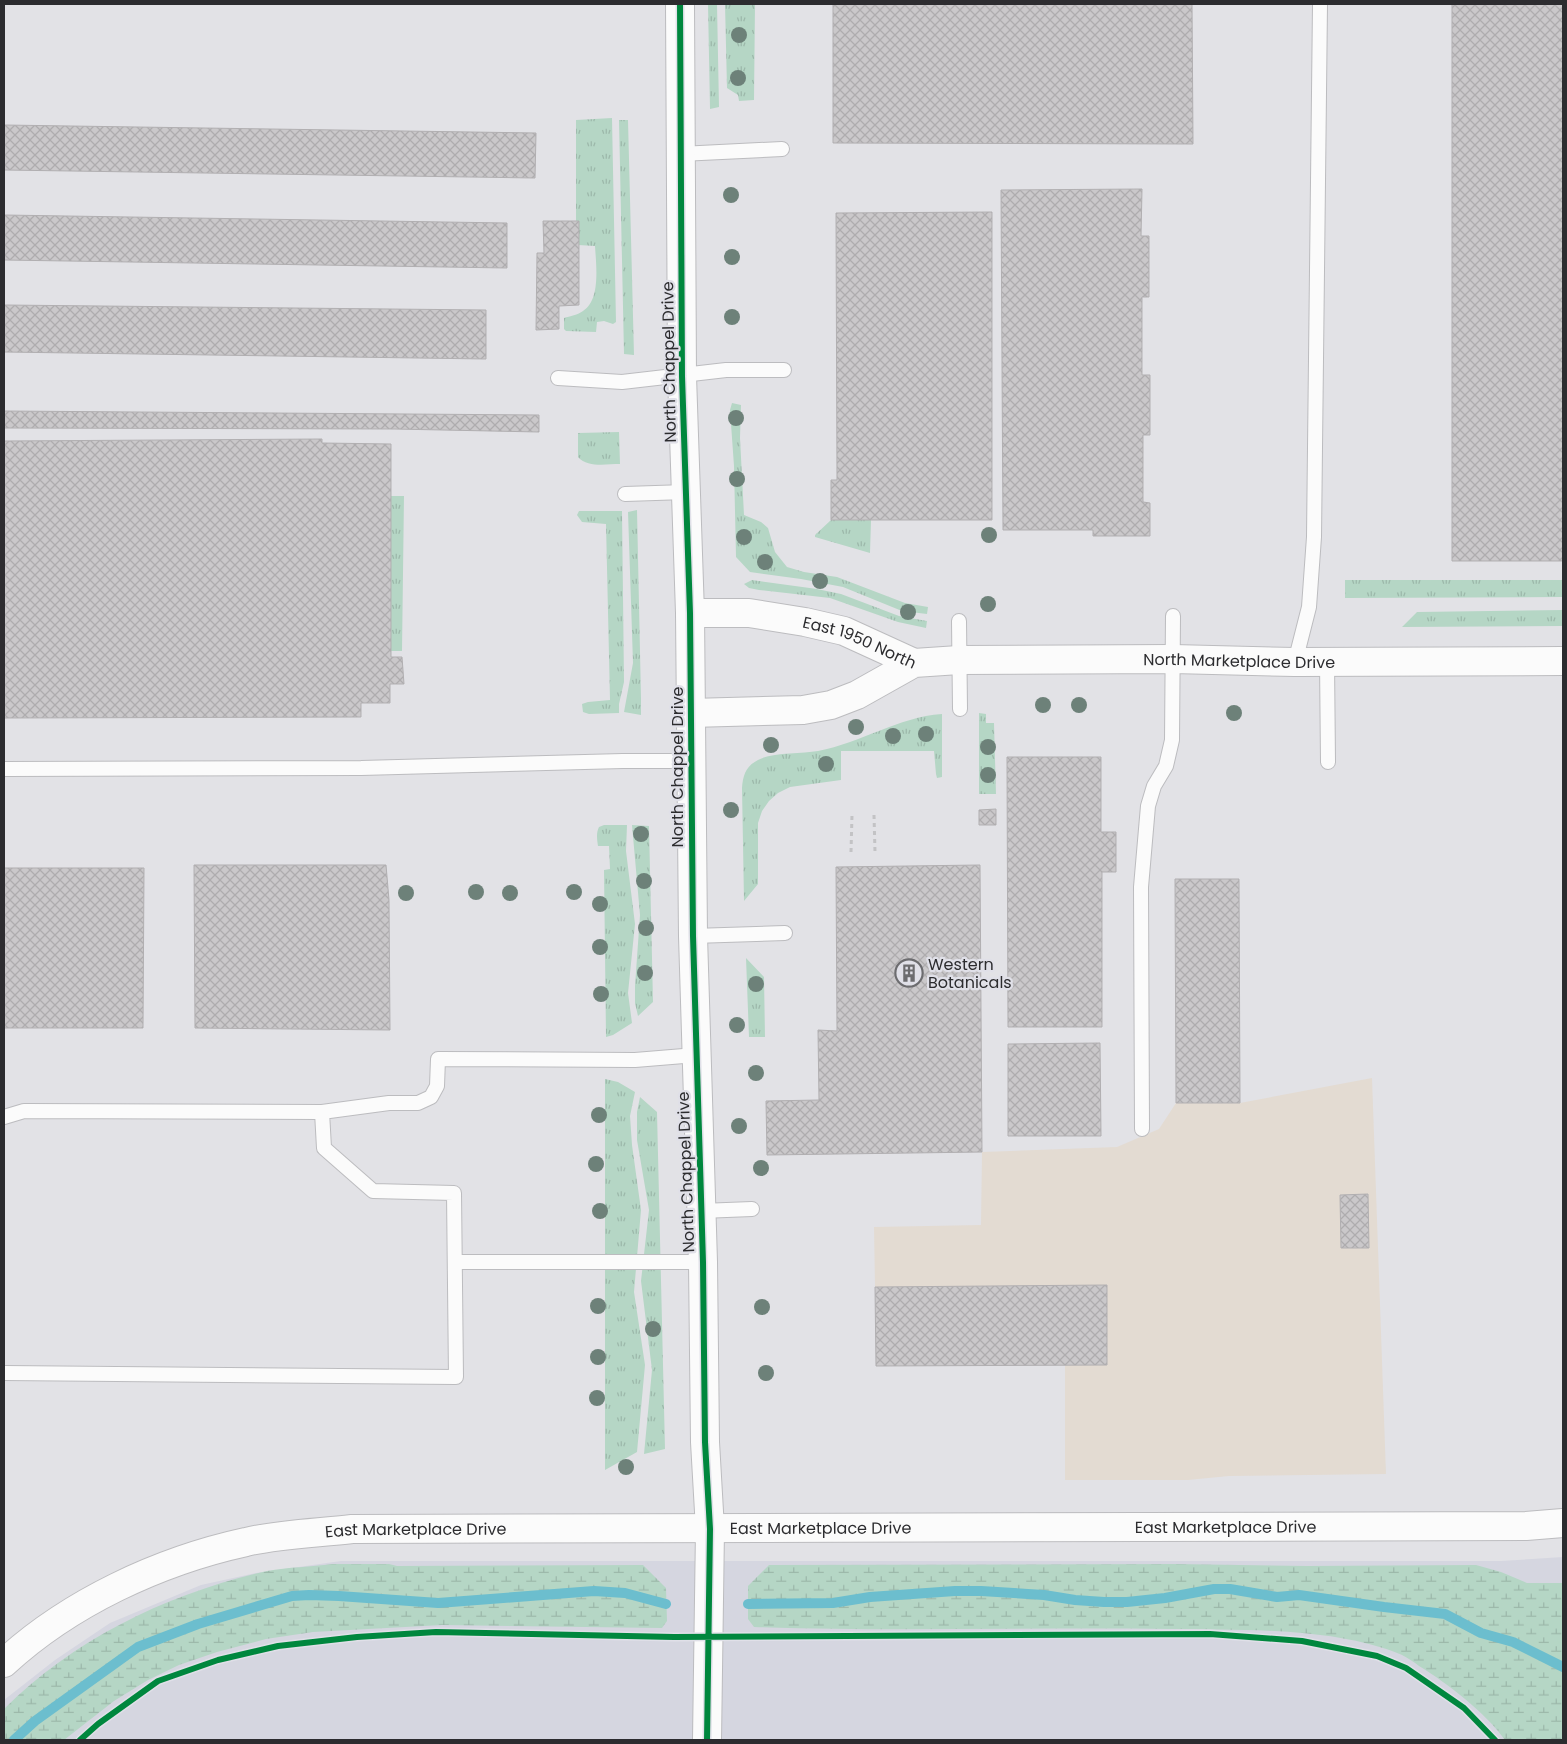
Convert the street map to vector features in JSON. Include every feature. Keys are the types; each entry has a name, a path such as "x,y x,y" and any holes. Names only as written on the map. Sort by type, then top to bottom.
{"street":[{"name":"North Chappel Drive","path":"680,4 682,376 690,613 693,936 703,1262 705,1442 710,1529 707,1740"},
{"name":"East 1950 North","path":"690,613 749,613 805,622 844,631 914,663"},
{"name":"North Marketplace Drive","path":"914,663 959,660 1173,659 1295,662 1563,661"},
{"name":"East 1950 North","path":"690,713 794,710 830,705 857,695 914,663"},
{"name":"East Marketplace Drive","path":"4,1664 63,1617 121,1586 184,1558 248,1541 352,1529 1526,1526 1563,1523"}],"lane":[{"path":"1295,662 1309,607 1314,537 1320,4"},
{"path":"680,154 782,149"},
{"path":"558,378 622,382 726,370 784,370"},
{"path":"625,494 686,492"},
{"path":"1142,1130 1140,886 1148,806 1154,786 1166,766 1172,740 1173,616"},
{"path":"959,621 960,709"},
{"path":"1327,662 1328,762"},
{"path":"4,769 361,768 690,761"},
{"path":"693,936 785,932"},
{"path":"4,1117 24,1111 322,1112 389,1103 418,1102 431,1098 437,1086 438,1059 636,1060 696,1055"},
{"path":"4,1373 456,1377 454,1193 373,1191 324,1148 322,1112"},
{"path":"701,1211 752,1209"},
{"path":"455,1262 703,1262"}],"path":[{"path":"851,852 852,815"},
{"path":"874,815 875,852"}],"shaded area":[{"path":"1372,1078 1386,1474 1229,1476 1188,1480 1065,1480 1065,1365 875,1287 874,1227 981,1225 982,1152 1117,1147 1159,1129 1176,1103 1240,1103"},
{"path":"1563,1557 1563,1740 4,1740 4,1700 55,1660 110,1623 201,1585 256,1573 341,1561 1501,1561"}],"green space":[{"path":"708,4 717,4 719,107 710,109"},
{"path":"725,4 755,4 754,100 739,101 738,95 727,88"},
{"path":"612,118 616,322 613,324 604,321 597,322 596,332 566,331 564,329 564,318 579,314 589,306 593,299 596,281 595,246 578,245 579,221 576,221 576,120"},
{"path":"619,120 628,120 634,355 624,354"},
{"path":"732,403 741,405 740,438 744,515 761,522 768,528 775,552 787,567 804,572 837,577 905,603 928,607 927,614 902,611 843,587 750,572 736,557 734,466 730,410"},
{"path":"619,432 620,464 592,464 578,457 578,433"},
{"path":"391,496 404,496 402,651 391,651"},
{"path":"637,510 641,715 624,712 633,663 628,512"},
{"path":"579,511 622,511 624,682 619,713 589,714 583,712 582,704 610,700 606,524 582,522 577,515"},
{"path":"831,520 871,520 870,553 815,537"},
{"path":"752,580 841,594 899,616 927,621 926,628 898,622 830,598 759,590 749,588 744,584"},
{"path":"1345,580 1563,580 1563,597 1345,598"},
{"path":"1563,610 1563,626 1402,627 1417,612"},
{"path":"979,713 986,714 986,723 994,723 996,794 979,794"},
{"path":"942,714 942,777 937,778 934,751 841,751 841,780 790,787 778,793 769,801 762,811 758,823 758,884 744,901 742,788 744,775 751,765 764,757 818,751 910,720"},
{"path":"604,825 627,825 626,851 635,924 628,993 632,1023 613,1035 606,1037 604,870 610,869 609,846 598,846 597,836 599,827"},
{"path":"632,825 649,826 653,1002 638,1016 635,1003 635,986 640,915"},
{"path":"746,958 764,977 765,1037 749,1037"},
{"path":"605,1079 618,1082 635,1092 630,1116 641,1210 634,1292 645,1365 637,1452 605,1470"},
{"path":"640,1097 657,1112 665,1449 644,1454 652,1370 641,1281 649,1210 637,1140 637,1112"},
{"path":"332,1564 389,1564 397,1566 643,1565 666,1588 667,1621 662,1628 442,1625 313,1632 266,1639 217,1652 179,1665 148,1680 114,1701 64,1740 4,1740 4,1709 61,1661 93,1640 126,1622 195,1592 231,1580 267,1571"},
{"path":"1175,1564 1307,1566 1476,1565 1501,1572 1527,1583 1563,1583 1563,1740 1505,1740 1487,1719 1465,1699 1406,1657 1376,1646 1347,1639 1257,1630 754,1627 748,1619 748,1586 769,1565"}],"building":[{"path":"833,4 1192,4 1193,144 833,143"},
{"path":"1452,4 1563,4 1563,561 1452,561"},
{"path":"4,125 536,133 535,178 4,170"},
{"path":"1142,189 1141,236 1149,236 1149,297 1142,297 1142,375 1150,375 1150,435 1143,435 1143,502 1150,503 1150,536 1093,536 1093,530 1003,530 1001,190"},
{"path":"992,212 992,520 831,520 831,480 837,480 836,213"},
{"path":"4,215 507,223 507,268 4,260"},
{"path":"543,221 579,221 579,305 559,306 559,329 536,330 537,253 544,253"},
{"path":"4,305 486,310 486,359 4,352"},
{"path":"4,411 539,415 539,432 394,429 4,428"},
{"path":"322,439 322,443 391,444 391,657 402,657 404,684 390,684 390,703 361,703 361,717 4,718 4,441"},
{"path":"1007,757 1101,757 1101,832 1116,832 1116,872 1102,872 1102,1027 1008,1027"},
{"path":"996,809 996,825 979,825 979,810"},
{"path":"194,865 386,865 389,900 390,1030 195,1028"},
{"name":"Western Botanicals","path":"980,865 982,1152 767,1155 766,1101 819,1100 818,1030 837,1031 836,867"},
{"path":"4,868 144,868 143,1028 4,1028"},
{"path":"1175,879 1239,879 1240,1103 1176,1103"},
{"path":"1100,1043 1101,1136 1008,1136 1008,1044"},
{"path":"1368,1194 1369,1248 1341,1248 1340,1195"},
{"path":"1107,1285 1107,1365 876,1366 875,1287"}],"waterway":[{"path":"748,1604 833,1603 870,1597 955,1591 1044,1595 1075,1600 1127,1602 1165,1598 1214,1589 1230,1589 1277,1597 1299,1595 1445,1614 1481,1633 1513,1642 1563,1667"},
{"path":"14,1740 35,1721 138,1647 198,1624 292,1596 339,1596 438,1603 594,1591 625,1593 666,1604"}],"cycle path":[{"path":"680,4 682,376 690,613 693,936 703,1262 705,1442 710,1529 707,1740"},
{"path":"80,1740 98,1724 158,1681 218,1660 278,1646 357,1637 436,1632 674,1637 1210,1634 1302,1641 1377,1656 1406,1668 1464,1708 1495,1740"}],"place":[{"name":"Western Botanicals","path":"909,973"}]}
